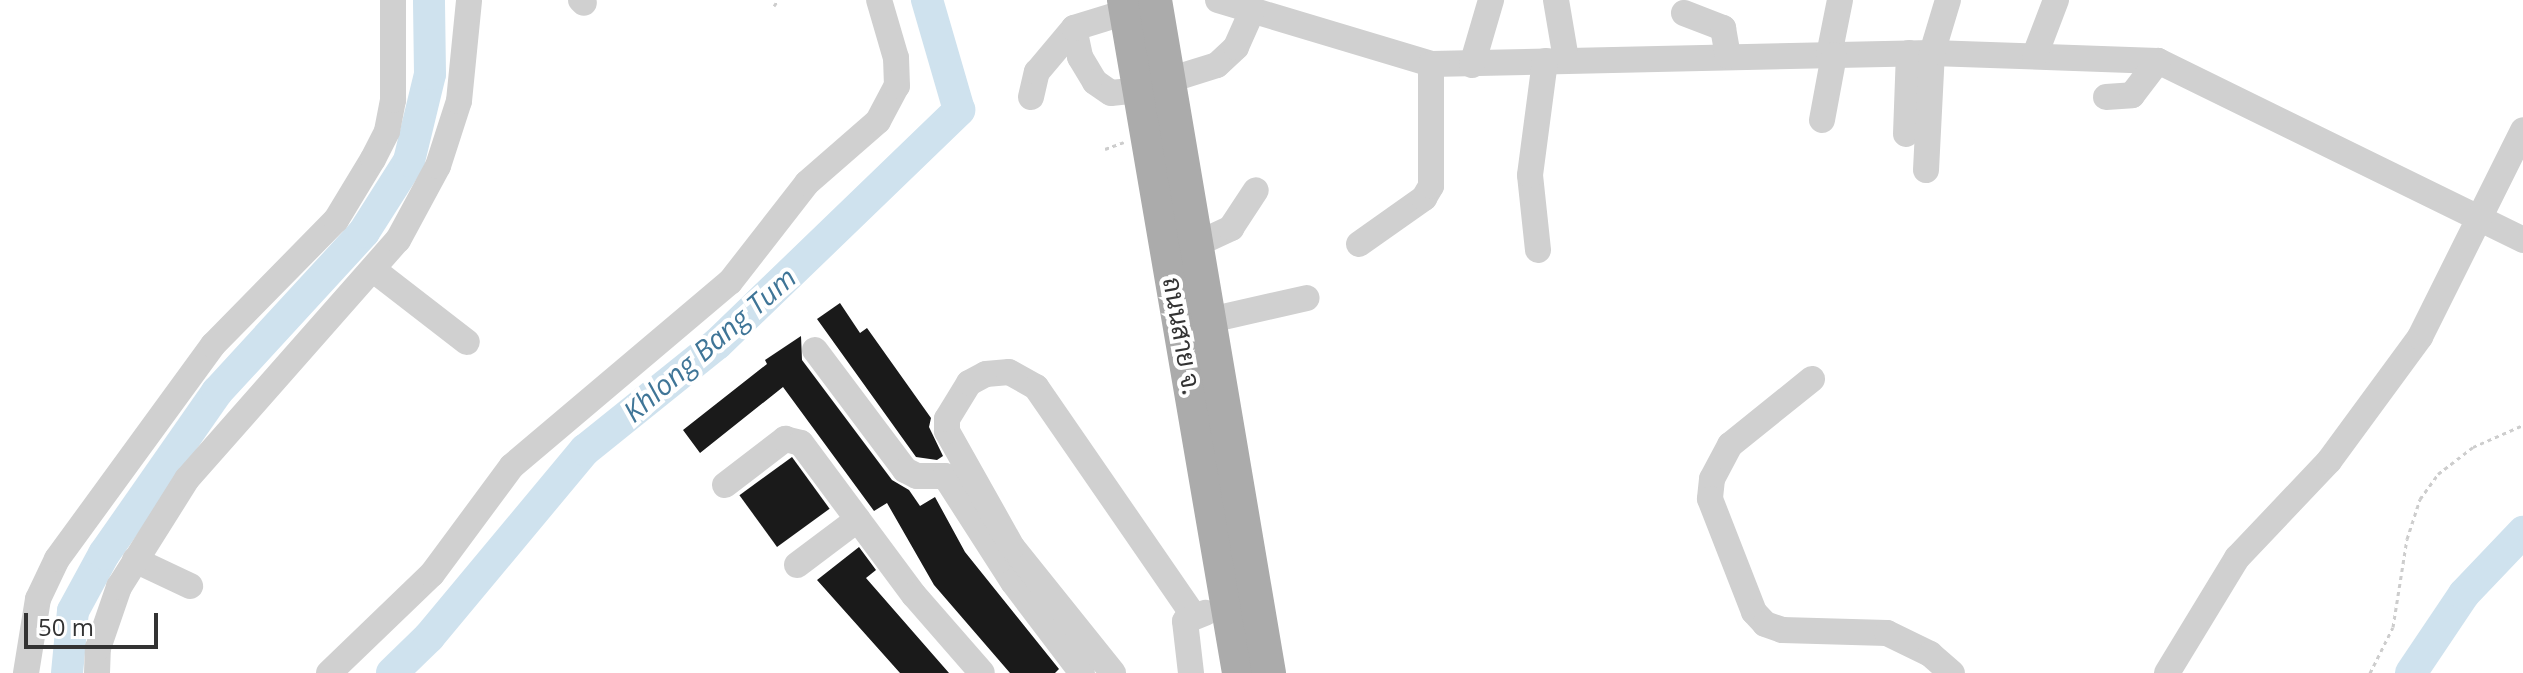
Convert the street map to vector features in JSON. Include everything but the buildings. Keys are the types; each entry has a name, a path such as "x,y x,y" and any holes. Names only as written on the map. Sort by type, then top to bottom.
{"main road":[{"name":"ถนนสาย จ.","path":"1135,4 1197,244 1269,673"},
{"name":"ถนนสาย จ.","path":"1154,85 1239,673"}],"street":[{"path":"26,673 38,599 57,559 213,345 326,231 373,159 387,131 393,100 393,0"},
{"path":"97,673 98,648 119,587 187,479 250,402 375,271 438,166 459,101 469,0"},
{"path":"329,673 432,574 512,466 730,282 807,183 878,121 897,86 896,58 879,0"},
{"path":"1218,0 1251,13 1281,6 1431,64 1920,53 2158,61 2254,104 2480,223 2523,240"},
{"path":"1472,65 1491,0"},
{"path":"1538,250 1530,175 1555,60 1556,0"},
{"path":"1822,120 1840,0"},
{"path":"1906,134 1920,53 1948,0"},
{"path":"2035,55 2056,0"},
{"path":"1031,97 1037,72 1074,28 1135,4"},
{"path":"1675,57 1685,7 1723,28 1728,56"},
{"path":"1074,28 1080,57 1103,90 1154,85 1217,65 1236,47 1251,13"},
{"path":"1920,53 1926,170"},
{"path":"2106,97 2132,95 2158,61"},
{"path":"1359,244 1424,198 1431,186 1431,64"},
{"path":"2167,673 2237,558 2329,461 2420,337 2480,223 2523,130"},
{"path":"1197,244 1231,228 1256,190"},
{"path":"375,271 467,342"},
{"path":"1210,320 1307,298"},
{"path":"815,350 905,470 917,476 945,476 1013,582 1082,673"},
{"path":"1113,673 1012,547 947,431 947,419 969,383 986,374 1009,372 1036,387 1193,615"},
{"path":"1812,379 1730,445 1712,479 1710,499 1754,612 1765,624 1782,630 1887,633 1930,654 1952,673"},
{"path":"725,485 790,439 801,443 982,673"},
{"path":"797,565 858,519"},
{"path":"135,560 190,586"},
{"path":"1191,673 1185,621 1193,615 1228,609"}],"path":[{"path":"774,6 778,0"},
{"path":"2370,673 2393,627 2407,539 2420,499 2438,474 2473,447 2523,425"}],"waterway":[{"name":"Khlong Bang Tum","path":"67,673 73,611 104,554 217,392 364,232 409,161 430,74 429,0"},
{"name":"Khlong Bang Tum","path":"392,673 429,637 585,450 717,344 959,110 927,0"},
{"name":"Khlong Bang Tum","path":"2411,673 2464,594 2523,532"}]}
